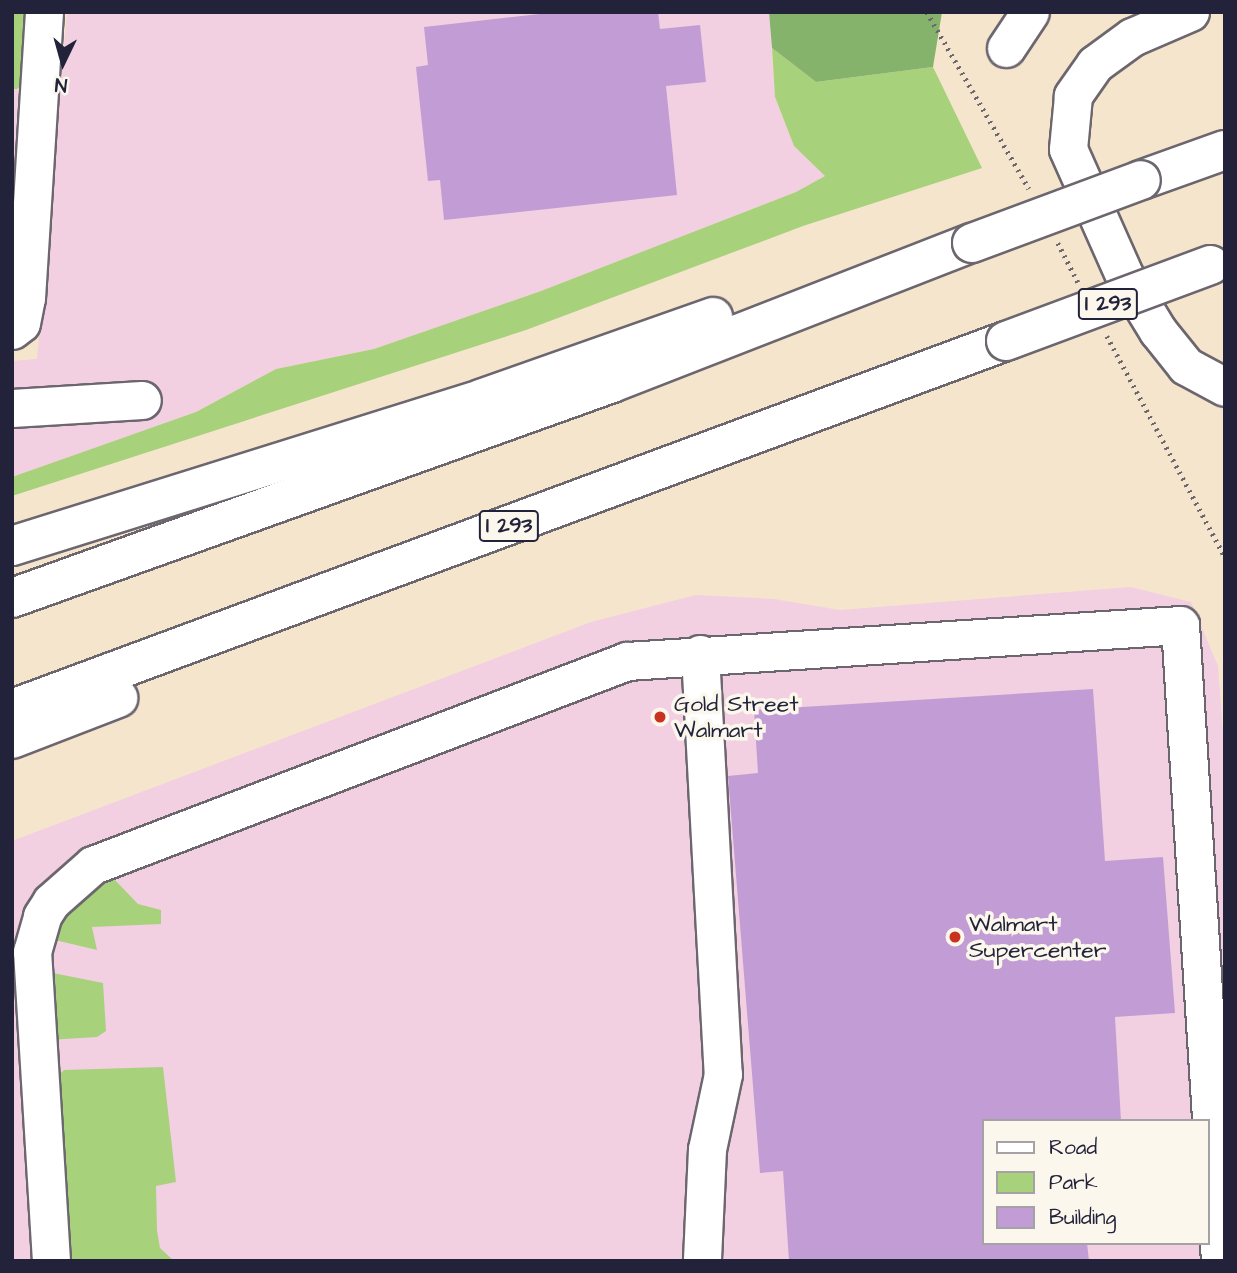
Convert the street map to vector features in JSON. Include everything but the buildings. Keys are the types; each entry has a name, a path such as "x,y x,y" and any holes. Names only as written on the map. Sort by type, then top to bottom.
{"highway":[{"path":"12,598 612,383 898,271 1225,150"},
{"name":"I 293","path":"12,709 1217,263"},
{"path":"12,546 457,406 722,313 898,271"},
{"path":"12,739 165,680 419,560"}],"street":[{"path":"12,330 21,323 26,298 25,107 44,12"},
{"path":"1006,48 1030,12"},
{"path":"1167,16 1107,54 1079,83 1069,109 1068,149 1125,277 1158,331 1186,366 1225,387"},
{"path":"12,408 142,400"},
{"path":"51,1261 31,964 42,916 61,891 108,858 627,661 700,654 1180,625 1220,1261"},
{"path":"700,654 723,1074 707,1149 702,1261"}],"shaded area":[{"path":"12,12 30,12 12,283"},
{"path":"67,12 769,12 775,97 794,146 825,176 796,192 541,291 374,349 276,369 196,412 12,477 12,361 37,359"},
{"path":"1131,587 1191,602 1218,666 1225,761 1225,1261 12,1261 12,841 591,622 696,595 774,599 840,610"}],"green space":[{"path":"12,12 30,12 26,83 17,89 12,89"},
{"path":"769,12 942,12 933,67 816,82 772,48"},
{"path":"772,48 816,82 933,67 982,168 803,226 526,330 12,496 12,477 196,412 276,369 374,349 541,291 796,192 825,176 794,146 775,97"},
{"path":"97,873 113,878 138,904 161,910 161,924 92,927 97,950 55,940 46,930"},
{"path":"48,972 103,983 106,1031 97,1037 48,1040"},
{"path":"163,1067 176,1182 156,1186 157,1231 160,1248 174,1261 69,1261 52,1081 64,1070"}],"place":[{"name":"Gold Street Walmart","path":"660,717"},
{"name":"Walmart Supercenter","path":"955,937"}]}
